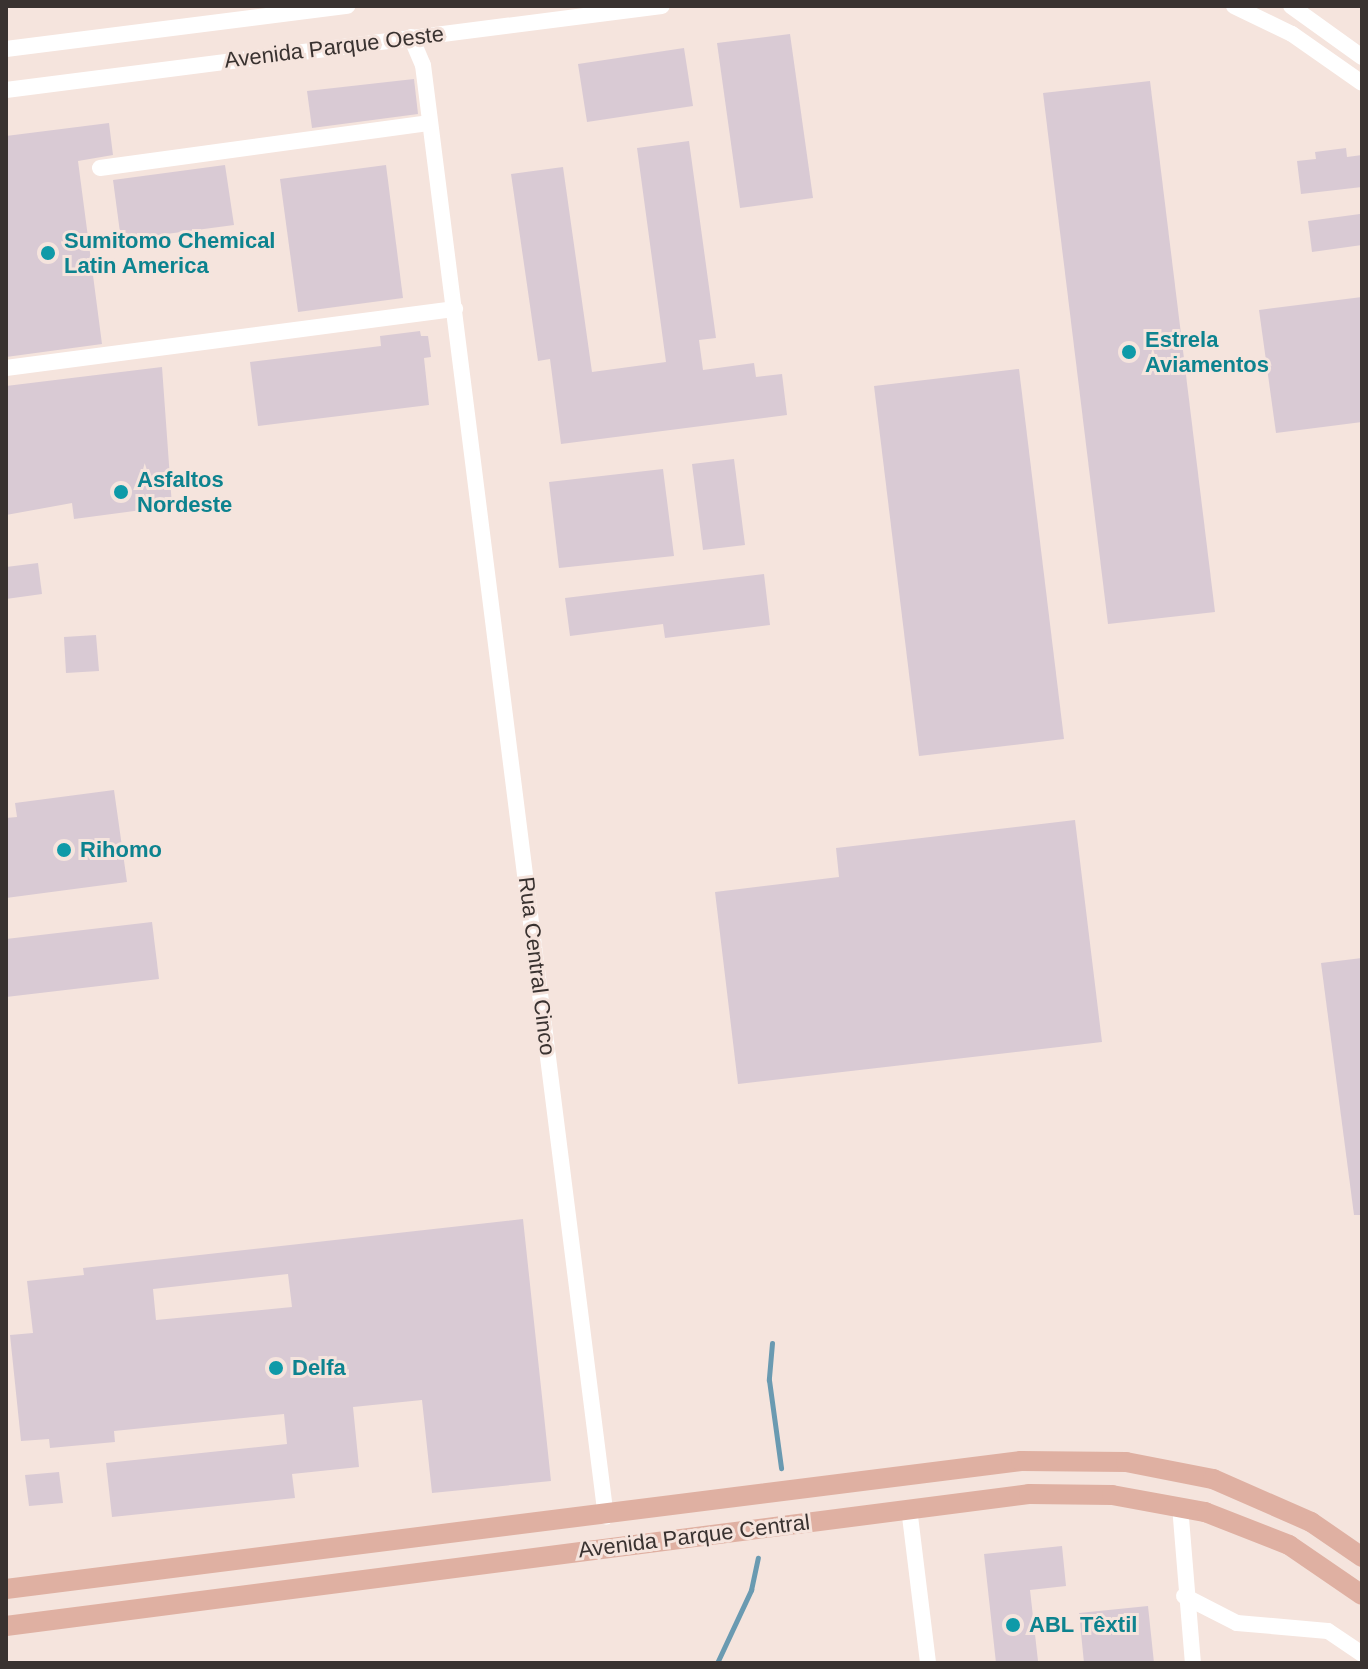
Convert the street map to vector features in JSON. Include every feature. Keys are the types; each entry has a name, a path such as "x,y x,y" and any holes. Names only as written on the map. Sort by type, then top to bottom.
{"main road":[{"name":"Avenida Parque Central","path":"6,1589 606,1517 1021,1461 1126,1462 1213,1479 1261,1497 1362,1557"},
{"name":"Avenida Parque Central","path":"6,1626 909,1508 1058,1493 1180,1506 1289,1545 1362,1595"}],"street":[{"name":"Avenida Parque Oeste","path":"6,49 347,6"},
{"name":"Avenida Parque Oeste","path":"6,90 662,6"},
{"path":"1234,6 1292,34 1362,83"},
{"path":"1291,6 1362,57"},
{"name":"Rua Central Cinco","path":"411,37 423,65 606,1517"},
{"path":"100,168 430,123"},
{"path":"6,368 455,309"},
{"path":"1180,1506 1184,1596 1193,1663"},
{"path":"909,1508 928,1663"},
{"path":"1184,1596 1237,1623 1328,1631 1362,1654"}],"building":[{"path":"790,34 813,198 740,208 717,43"},
{"path":"684,48 693,106 587,122 578,64"},
{"path":"414,79 418,114 312,128 307,91"},
{"name":"Estrela Aviamentos","path":"1150,81 1215,612 1108,624 1043,93"},
{"name":"Sumitomo Chemical Latin America","path":"109,123 113,155 78,161 102,344 6,357 6,136"},
{"path":"689,141 716,338 699,340 703,370 754,363 756,377 782,374 787,415 561,444 550,359 538,361 511,174 563,167 592,372 666,362 637,148"},
{"path":"1346,148 1347,157 1362,155 1362,187 1301,194 1297,161 1316,159 1315,152"},
{"path":"225,165 234,225 121,240 113,180"},
{"path":"386,165 403,298 298,312 280,179"},
{"path":"1360,214 1362,245 1312,252 1308,221"},
{"path":"1362,297 1362,422 1276,433 1259,310"},
{"path":"420,331 421,336 428,336 431,357 424,358 429,405 258,426 250,362 381,346 380,336"},
{"path":"162,367 172,506 74,519 72,503 6,515 6,386"},
{"path":"1019,369 1064,739 919,756 874,386"},
{"path":"734,459 745,545 703,550 692,464"},
{"path":"663,469 674,556 559,568 549,482"},
{"path":"38,563 42,594 6,599 6,567"},
{"path":"764,574 770,625 665,638 663,624 570,636 565,598"},
{"path":"96,635 99,671 66,673 64,637"},
{"name":"Rihomo","path":"114,790 127,882 6,898 6,818 17,817 15,803"},
{"path":"1075,820 1102,1042 738,1084 715,892 839,877 836,848"},
{"name":"Rihomo","path":"152,922 159,979 6,997 6,939"},
{"path":"1362,958 1362,1215 1354,1215 1321,963"},
{"name":"Delfa","path":"523,1219 551,1481 432,1493 422,1400 353,1407 359,1467 292,1474 295,1498 112,1517 106,1463 287,1444 284,1414 114,1431 115,1442 50,1448 49,1439 21,1441 10,1335 33,1333 27,1281 84,1275 83,1268","holes":["288,1274 292,1307 156,1320 153,1289"]},
{"path":"59,1472 63,1503 29,1506 25,1475"},
{"name":"ABL Têxtil","path":"1062,1546 1066,1586 1030,1590 1038,1661 996,1663 984,1554"},
{"name":"ABL Têxtil","path":"1148,1606 1154,1663 1084,1663 1079,1613"}],"waterway":[{"path":"772,1343 769,1380 781,1468"},
{"path":"717,1663 751,1590 758,1558"}],"place":[{"name":"Sumitomo Chemical Latin America","path":"48,253"},
{"name":"Estrela Aviamentos","path":"1129,352"},
{"name":"Asfaltos Nordeste","path":"121,492"},
{"name":"Rihomo","path":"64,850"},
{"name":"Delfa","path":"276,1368"},
{"name":"ABL Têxtil","path":"1013,1625"}]}
